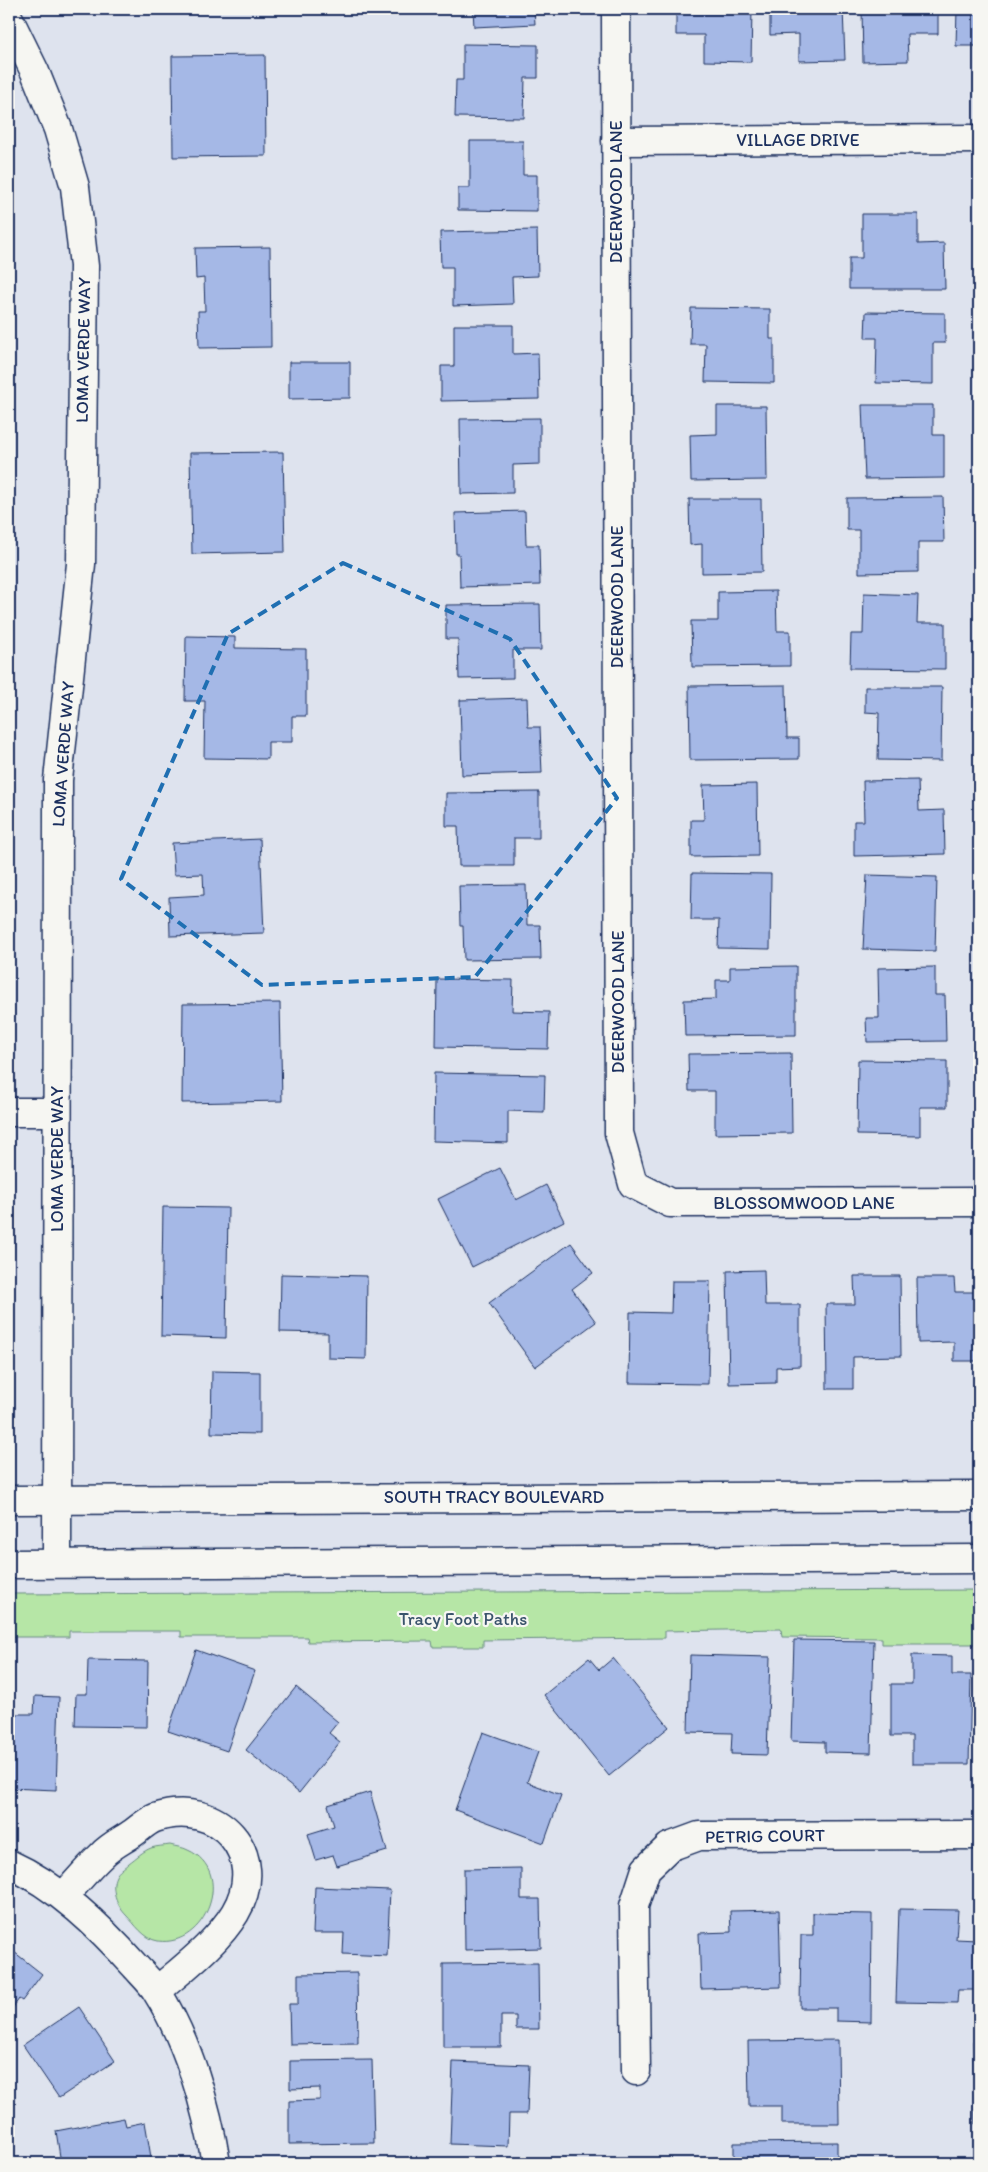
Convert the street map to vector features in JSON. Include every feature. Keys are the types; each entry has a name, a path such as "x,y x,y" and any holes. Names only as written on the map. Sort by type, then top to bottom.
{"street":[{"name":"DEERWOOD LANE","path":"616,9 619,1133 633,1184"},
{"name":"LOMA VERDE WAY","path":"9,19 35,72 58,129 75,187 84,266 81,564 58,780 56,1112 57,1563"},
{"name":"VILLAGE DRIVE","path":"616,141 979,140"},
{"path":"9,1112 56,1112"},
{"name":"BLOSSOMWOOD LANE","path":"633,1184 670,1203 979,1202"},
{"name":"SOUTH TRACY BOULEVARD","path":"9,1500 979,1496"},
{"path":"9,1564 979,1560"},
{"path":"63,1897 103,1853 153,1819 179,1812 205,1816 231,1832 246,1861 245,1888 235,1913 206,1947 157,1991"},
{"name":"PETRIG COURT","path":"636,2071 634,1906 646,1870 669,1847 699,1836 979,1835"},
{"path":"9,1864 63,1897 114,1942 157,1991 188,2056 210,2125 216,2163"}],"highlighted area":[{"path":"343,563 510,639 617,798 475,977 262,985 121,879 228,634"}],"green space":[{"name":"Tracy Foot Paths","path":"979,1590 979,1644 882,1644 882,1638 782,1637 781,1629 665,1631 665,1638 483,1640 483,1647 433,1647 432,1641 308,1642 307,1637 181,1637 181,1631 69,1631 69,1637 9,1637 9,1594"},
{"path":"170,1845 186,1849 202,1860 210,1874 212,1890 209,1906 201,1921 190,1933 175,1940 158,1941 144,1934 123,1911 115,1897 114,1881 120,1871 145,1851 153,1847"}],"building":[{"path":"473,9 534,9 535,24 474,27"},
{"path":"676,9 752,9 751,62 704,61 704,35 676,35"},
{"path":"770,9 843,9 845,60 799,61 799,34 770,35"},
{"path":"862,9 938,9 938,34 907,34 908,61 863,62"},
{"path":"957,9 979,9 979,46 956,46"},
{"path":"463,44 538,45 538,78 525,78 524,118 455,117 456,80 463,80"},
{"path":"265,55 266,156 173,157 172,56"},
{"path":"470,141 523,141 523,175 537,175 537,211 458,210 458,188 470,188"},
{"path":"862,214 918,214 918,244 944,243 945,289 849,289 849,258 862,258"},
{"path":"537,230 538,276 512,277 513,304 453,306 453,267 441,267 440,232"},
{"path":"270,247 271,347 199,348 198,311 205,311 204,278 196,279 195,248"},
{"path":"691,308 770,309 770,339 774,339 774,383 705,382 706,344 690,344"},
{"path":"866,312 945,313 945,343 933,343 933,384 876,383 877,338 865,338"},
{"path":"454,325 513,325 513,354 538,353 539,399 441,401 441,366 454,366"},
{"path":"289,362 350,362 350,398 289,399"},
{"path":"862,405 933,405 933,435 944,435 944,478 865,479"},
{"path":"717,406 766,406 767,480 691,481 690,435 717,434"},
{"path":"540,418 540,464 513,465 513,493 461,494 460,419"},
{"path":"283,452 285,552 192,554 190,453"},
{"path":"943,497 944,542 918,542 918,572 859,573 859,530 847,530 847,498"},
{"path":"689,499 761,499 762,572 702,573 702,544 690,545"},
{"path":"525,511 526,545 539,545 540,585 460,587 459,554 456,554 455,513"},
{"path":"776,591 777,631 790,631 790,666 692,667 691,621 718,621 718,592"},
{"path":"864,593 918,595 917,623 945,623 945,669 850,668 851,634 863,634"},
{"path":"540,604 541,650 513,650 513,678 459,679 458,639 446,639 446,605"},
{"path":"186,636 235,637 235,648 306,649 306,716 292,716 292,742 268,742 268,759 204,758 205,701 185,701"},
{"path":"786,685 787,738 799,738 799,759 690,760 689,686"},
{"path":"865,687 942,687 941,761 878,760 879,713 865,712"},
{"path":"527,698 528,727 540,727 542,773 462,775 460,700"},
{"path":"918,780 919,811 944,810 945,854 854,856 854,821 864,821 863,781"},
{"path":"757,784 758,856 691,857 691,820 704,820 703,785"},
{"path":"539,792 539,838 514,838 514,866 459,866 458,826 446,826 446,793"},
{"path":"260,839 264,933 170,936 169,897 204,895 203,874 174,875 172,843"},
{"path":"692,873 771,874 770,949 718,948 719,920 691,920"},
{"path":"867,875 937,877 935,951 863,949"},
{"path":"526,885 527,925 540,925 541,959 464,960 463,926 460,926 459,886"},
{"path":"796,966 796,1035 685,1036 684,1000 716,999 716,980 730,980 730,967"},
{"path":"935,967 935,995 945,995 946,1041 867,1042 866,1018 879,1018 878,968"},
{"path":"437,979 513,980 512,1011 549,1012 548,1049 436,1047"},
{"path":"280,1003 282,1101 182,1103 183,1004"},
{"path":"791,1053 792,1133 715,1134 715,1091 689,1091 688,1054"},
{"path":"858,1060 947,1061 947,1107 920,1107 920,1136 857,1135"},
{"path":"434,1073 545,1075 544,1112 508,1111 508,1143 433,1141"},
{"path":"500,1168 516,1200 546,1185 564,1221 472,1267 438,1199"},
{"path":"163,1207 228,1208 226,1338 161,1336"},
{"path":"571,1243 593,1273 572,1289 596,1322 535,1367 489,1303"},
{"path":"764,1270 765,1305 800,1305 800,1366 776,1367 776,1383 729,1384 727,1271"},
{"path":"281,1274 367,1276 366,1359 328,1358 328,1333 280,1332"},
{"path":"854,1276 900,1276 901,1356 853,1357 853,1389 827,1389 826,1304 855,1304"},
{"path":"917,1278 954,1278 955,1292 979,1292 979,1361 954,1361 954,1342 918,1343"},
{"path":"672,1281 710,1281 708,1384 629,1383 630,1312 671,1313"},
{"path":"212,1371 260,1372 260,1434 211,1433"},
{"path":"794,1640 874,1641 871,1753 825,1752 825,1742 791,1741"},
{"path":"196,1650 255,1671 227,1751 168,1731"},
{"path":"690,1655 770,1657 767,1755 731,1754 732,1733 688,1732"},
{"path":"912,1655 952,1656 952,1675 971,1675 969,1764 912,1764 912,1736 891,1736 891,1684 912,1684"},
{"path":"589,1658 599,1670 613,1658 669,1727 609,1776 544,1695"},
{"path":"88,1660 148,1661 147,1727 75,1726 76,1694 87,1694"},
{"path":"296,1687 338,1722 329,1733 340,1742 299,1793 246,1750"},
{"path":"35,1696 59,1697 56,1790 9,1788 9,1714 34,1714"},
{"path":"483,1732 538,1752 527,1782 561,1795 544,1843 455,1810"},
{"path":"370,1792 387,1851 337,1866 333,1855 316,1860 308,1834 334,1826 328,1805"},
{"path":"521,1868 521,1899 540,1899 541,1948 465,1950 464,1869"},
{"path":"315,1887 390,1890 387,1956 343,1954 344,1933 313,1933"},
{"path":"899,1909 958,1910 956,1939 977,1940 976,1990 958,1990 957,2003 896,2002"},
{"path":"779,1910 781,1987 701,1989 699,1933 731,1932 730,1911"},
{"path":"813,1913 872,1914 871,2022 836,2021 836,2008 800,2008 801,1935 813,1935"},
{"path":"9,1948 42,1974 22,2001 19,1999 9,2013"},
{"path":"538,1963 539,2029 516,2029 516,2016 501,2016 501,2047 443,2047 443,1964"},
{"path":"357,1973 358,2043 290,2044 289,2004 298,2004 298,1974"},
{"path":"79,2007 115,2061 59,2098 23,2045"},
{"path":"838,2040 839,2124 782,2124 782,2106 749,2106 748,2041"},
{"path":"973,2041 979,2041 979,2124 975,2124"},
{"path":"372,2060 374,2143 289,2144 289,2101 320,2100 320,2088 290,2089 290,2061"},
{"path":"453,2062 529,2065 527,2114 509,2114 508,2146 450,2144"},
{"path":"124,2118 126,2126 145,2122 152,2163 61,2163 56,2131"},
{"path":"837,2142 837,2163 734,2163 734,2143"}]}
